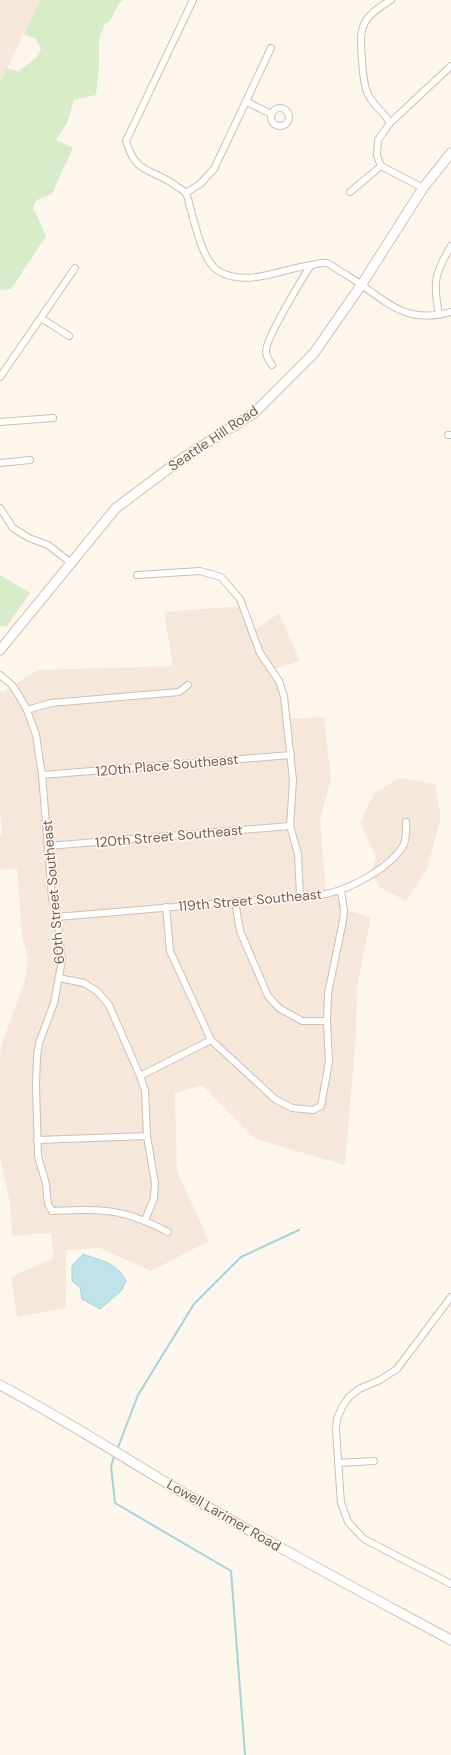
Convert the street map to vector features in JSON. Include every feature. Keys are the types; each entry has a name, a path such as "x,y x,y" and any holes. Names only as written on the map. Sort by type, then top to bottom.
{"main road":[{"name":"Seattle Hill Road","path":"0,650 116,508 180,460 254,413 282,387 314,353 362,284 423,188 451,153"},
{"name":"Lowell Larimer Road","path":"0,1385 57,1415 180,1490 261,1537 451,1640"}],"street":[{"path":"192,0 126,141 130,155 136,163 147,172 169,181 186,193 208,260 217,270 232,276 246,278 326,263 362,284 397,310 420,316 439,315 451,312"},
{"path":"390,123 379,107 368,95 364,80 360,34 364,23 374,10 391,0"},
{"path":"186,193 200,184 214,169 247,102 271,48"},
{"path":"423,188 381,166 377,156 378,140 390,123 451,66"},
{"path":"247,102 271,114"},
{"path":"350,192 381,166"},
{"path":"439,315 435,294 436,281 440,265 451,246"},
{"path":"272,365 267,358 266,349 310,265"},
{"path":"0,377 75,268"},
{"path":"41,318 69,336"},
{"path":"0,422 53,418"},
{"path":"0,463 30,460"},
{"path":"0,508 13,528 29,538 48,545 71,563"},
{"path":"137,575 200,571 221,577 240,599 260,653 279,682 284,696 293,780 290,826 298,854 300,896"},
{"name":"60th Street Southeast","path":"0,675 12,685 27,710 36,735 42,775 52,897 57,917 62,960 54,1003 39,1042 37,1056 38,1156 46,1184 48,1204 52,1211 109,1210 145,1220"},
{"path":"27,710 51,703 179,692 188,685"},
{"name":"120th Place Southeast","path":"42,775 291,755"},
{"name":"119th Street Southeast","path":"57,917 326,894 341,891 371,874 394,857 403,845 406,833 406,822"},
{"name":"120th Street Southeast","path":"48,846 290,826"},
{"path":"166,907 170,951 211,1040 274,1099 292,1108 313,1110 321,1106 329,1062 327,1021 328,994 343,921 344,910 341,891"},
{"path":"235,901 240,931 268,996 279,1008 302,1020 327,1021"},
{"path":"59,978 84,984 98,992 109,1005 140,1076 145,1091 147,1136 155,1183 154,1198 145,1220 168,1232"},
{"path":"140,1076 211,1040"},
{"path":"37,1140 147,1136"},
{"path":"451,1297 397,1369 380,1380 359,1389 342,1407 337,1419 336,1430 343,1512 356,1531 364,1539 451,1584"},
{"path":"338,1465 374,1461"}],"shaded area":[{"path":"0,0 40,0 0,83"},
{"path":"242,606 252,632 279,613 300,661 271,670 279,681 286,719 324,717 331,780 320,820 326,894 341,891 344,910 371,917 357,987 356,1036 345,1165 255,1139 202,1085 175,1093 177,1171 209,1241 151,1271 100,1248 66,1250 66,1308 17,1317 11,1277 54,1258 51,1233 12,1236 10,1202 0,1158 0,1054 2,1044 25,980 28,959 22,936 17,869 0,870 0,836 2,836 0,809 0,691 3,692 37,670 173,666 164,612"},
{"path":"399,778 435,784 441,816 427,869 406,901 379,887 371,874 376,857 360,822 374,794"}],"green space":[{"path":"40,0 123,0 120,2 109,22 105,24 99,39 99,68 96,95 74,100 67,123 56,140 73,148 52,194 37,200 33,207 46,236 11,289 0,290 0,83 7,68 19,71 36,58 41,49 36,39 24,34"},
{"path":"0,575 30,593 7,626 0,626"}],"water":[{"path":"83,1254 113,1266 126,1281 121,1291 100,1309 82,1299 80,1287 72,1281 72,1266"}],"waterway":[{"path":"117,1450 138,1395 194,1304 241,1257 299,1230"},
{"path":"115,1454 111,1466 115,1503 231,1571 245,1755"}]}
